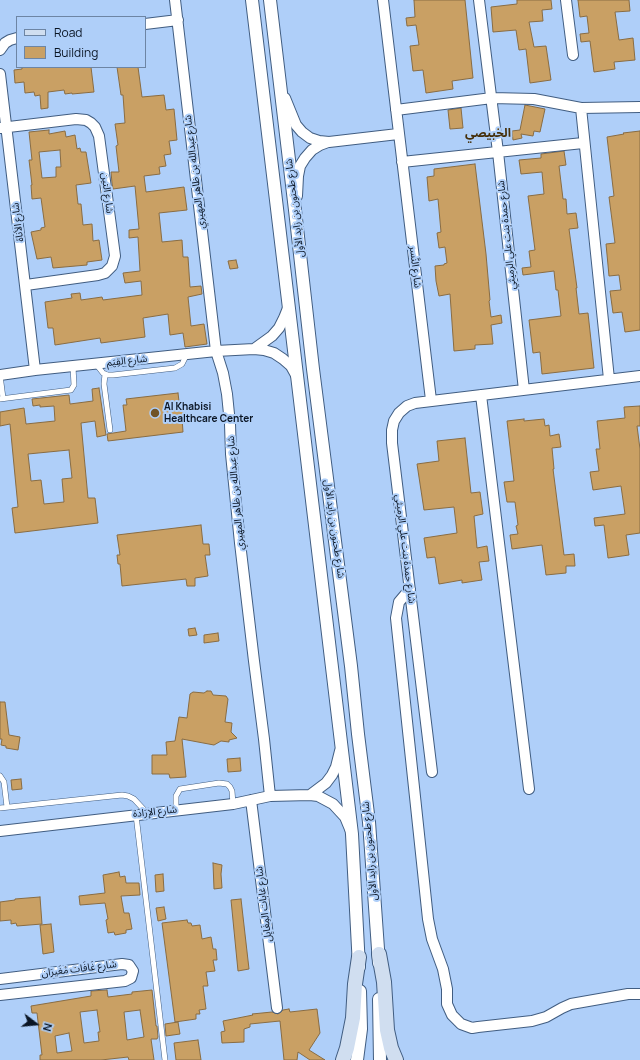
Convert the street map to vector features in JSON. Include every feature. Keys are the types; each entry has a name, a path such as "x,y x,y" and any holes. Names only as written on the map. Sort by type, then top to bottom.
{"main road":[{"path":"379,954 384,982 387,1030 391,1048 396,1060"},
{"path":"343,1060 353,1018 358,957"}],"street":[{"name":"شارع عبدالله بن ظاهر المهيري","path":"175,0 216,351 228,394 231,454 240,543 270,796"},
{"name":"شارع طحنون بن زايد الأول","path":"252,0 352,834 361,1028 358,1060"},
{"name":"شارع طحنون بن زايد الأول","path":"270,0 296,210 313,369 351,666 369,822 379,954 380,1060"},
{"name":"شارع النَّسر","path":"383,0 431,400"},
{"name":"شارع حمدة بنت علي الرميثي","path":"479,0 492,98 524,390"},
{"path":"566,0 573,55"},
{"path":"146,24 178,20"},
{"path":"0,50 5,43 16,38"},
{"name":"شارع الأناة","path":"0,74 4,127 26,285 35,370"},
{"path":"280,82 291,116 296,125 310,138 329,142"},
{"path":"396,110 492,98 534,99 581,108 640,107"},
{"path":"581,108 608,379"},
{"name":"شارع التين","path":"4,127 76,119 86,120 95,127 99,136 115,256 112,266 105,273 26,285"},
{"path":"296,210 300,166 312,150 329,142 398,134"},
{"path":"402,162 584,143"},
{"path":"254,349 272,336 284,318 288,308"},
{"name":"شارع القِيَم","path":"0,375 216,351 254,349 264,350 283,359 296,375"},
{"name":"شارع حمدة بنت علي الرميثي","path":"432,772 392,443 394,421 399,413 407,406 431,400 640,376"},
{"path":"481,395 529,789"},
{"path":"410,589 399,602 396,618 428,919 432,939 443,969 447,989 447,1004 452,1016 460,1024 472,1028 532,1021 546,1017 571,1004 628,994 640,994"},
{"path":"310,794 326,783 332,776 341,747"},
{"name":"شارع الإرَادة","path":"0,831 136,814 233,804 270,796 310,794 333,804 345,817 352,834"},
{"name":"شارع غابات المِغَايِل","path":"251,800 276,1008"},
{"name":"شارع غَافَات مْغَيرَان","path":"0,978 126,964 132,968 133,971 131,978 125,981 0,995"}],"lane":[{"path":"96,364 105,374 110,375 175,368 182,364 187,354"},
{"path":"0,375 2,398 71,390 74,385 73,367"},
{"path":"105,374 104,384 110,430"},
{"path":"0,776 4,782 7,807"},
{"path":"176,810 176,796 180,789 219,783 227,784 230,787 232,791 233,804"},
{"path":"0,808 122,794 134,799 147,813"},
{"path":"136,814 165,1060"}],"building":[{"path":"414,0 465,0 473,78 452,81 453,89 426,93 423,70 413,71 410,46 419,45 416,25 407,26 406,18 415,17"},
{"path":"517,0 551,0 552,9 542,10 543,21 529,22 534,47 546,46 551,80 530,83 526,49 519,50 516,30 493,32 491,7 517,4"},
{"path":"578,0 629,0 630,11 615,12 619,40 633,38 635,60 614,62 615,69 594,72 590,41 581,42 580,34 589,33 587,16 580,17"},
{"path":"91,68 94,92 65,94 64,90 48,92 48,108 41,109 40,95 35,96 34,92 25,93 24,82 15,83 14,70"},
{"path":"117,68 138,68 142,97 164,95 166,110 174,109 177,140 169,141 171,154 164,155 166,166 159,167 160,174 144,176 146,192 184,187 187,210 159,213 162,242 182,240 183,257 188,257 190,287 201,286 202,294 188,297 191,326 204,324 207,344 185,347 183,333 170,335 168,314 143,318 145,337 101,343 100,338 55,345 53,328 48,328 45,302 72,298 71,294 80,293 81,300 102,297 103,300 142,295 141,281 125,283 123,273 140,271 138,237 129,238 129,230 139,229 135,186 113,189 112,183 111,172 119,172 116,146 118,145 115,124 125,123 123,95 121,95"},
{"path":"525,105 545,109 540,132 534,131 533,136 521,134 522,138 513,140 512,131 520,130"},
{"path":"461,108 463,128 450,129 448,110"},
{"path":"49,130 49,134 65,131 66,137 75,135 77,149 80,148 81,152 86,152 91,183 76,185 78,204 81,204 83,225 92,224 93,241 99,240 102,260 87,262 87,265 53,268 51,257 37,259 31,232 41,230 41,228 45,227 41,198 32,199 29,160 32,160 29,132","holes":["60,150 61,167 56,167 56,177 42,178 39,152"]},
{"path":"640,131 640,330 625,332 622,312 613,313 610,291 621,290 619,275 609,276 606,244 615,243 609,197 614,196 607,137"},
{"path":"564,151 566,165 559,166 563,199 566,199 567,214 576,213 578,228 569,229 579,314 588,313 594,368 542,374 540,352 533,353 529,320 561,316 554,271 523,275 522,268 531,267 529,251 535,250 528,196 544,194 542,172 521,174 519,160 541,158 541,154"},
{"path":"475,164 486,254 491,317 501,315 502,323 491,325 493,344 475,345 475,349 454,351 450,294 439,296 436,281 435,266 444,265 447,263 445,247 439,248 437,233 441,232 438,199 429,201 427,177 434,176 434,169"},
{"path":"236,260 238,268 230,269 228,261"},
{"path":"99,388 106,435 97,437 95,421 81,423 88,498 95,498 98,523 15,533 12,508 18,507 10,424 0,426 0,412 24,408 26,424 55,421 54,406 33,406 32,399 69,395 70,404 93,401 92,389","holes":["69,450 72,478 62,479 64,502 44,504 41,480 31,481 28,454"]},
{"name":"Al Khabisi Healthcare Center","path":"178,393 180,409 184,408 186,417 182,418 183,432 108,441 107,434 126,431 123,405 127,405 126,399"},
{"path":"640,406 640,426 637,426 640,449 640,533 626,535 629,555 608,558 604,525 595,526 594,518 625,514 621,486 593,490 590,472 599,471 596,449 600,449 597,421 625,418 624,407"},
{"path":"524,419 524,421 544,419 545,426 549,425 550,436 559,434 561,447 552,448 553,469 564,555 574,554 575,566 566,566 566,573 546,575 542,545 512,549 510,535 518,534 516,526 518,525 515,502 507,502 504,482 514,481 507,421"},
{"path":"465,438 471,493 480,492 483,514 474,516 477,548 487,546 489,561 479,562 482,580 462,583 462,580 439,584 435,557 427,558 424,538 457,533 454,507 424,510 417,464 439,461 437,441"},
{"path":"201,525 203,544 209,544 210,555 205,555 208,576 195,578 195,586 187,586 186,579 122,586 120,564 118,564 117,555 120,555 117,535"},
{"path":"195,628 197,635 189,636 188,629"},
{"path":"218,633 219,641 204,643 204,635"},
{"path":"211,691 213,695 226,696 228,699 225,722 232,723 231,732 237,738 229,740 229,742 221,741 214,745 182,739 186,777 170,778 169,774 152,774 152,755 167,755 166,742 175,741 179,717 187,718 190,694 193,692 204,693"},
{"path":"0,702 5,702 9,735 20,737 18,750 6,748 6,746 1,745"},
{"path":"240,758 241,771 228,772 227,759"},
{"path":"21,779 22,789 12,790 11,780"},
{"path":"213,863 222,865 222,888 214,889"},
{"path":"119,872 120,877 125,876 126,883 139,883 140,895 121,896 124,913 129,913 132,929 126,930 126,933 115,935 114,932 108,933 106,920 108,919 105,903 80,905 79,896 105,893 103,875"},
{"path":"163,874 164,891 156,892 155,875"},
{"path":"40,897 42,924 17,926 16,923 11,924 11,920 0,921 0,902"},
{"path":"241,899 249,969 238,971 231,900"},
{"path":"164,907 166,919 158,921 156,908"},
{"path":"187,920 192,926 200,925 202,939 211,937 213,949 216,949 217,960 213,960 215,971 206,972 208,986 203,986 206,1009 199,1010 200,1014 196,1014 196,1019 175,1022 162,923"},
{"path":"51,924 54,952 43,954 40,925"},
{"path":"107,990 108,997 152,990 158,1037 157,1039 151,1039 154,1060 129,1060 128,1057 101,1060 40,1060 40,1055 42,1055 37,1013 32,1013 31,1006 91,996 91,991","holes":["97,1010 100,1032 98,1032 99,1041 84,1043 80,1012","140,1010 144,1037 127,1040 124,1012","69,1033 72,1051 57,1053 55,1036"]},
{"path":"289,1009 290,1012 317,1009 320,1033 309,1050 325,1060 310,1060 298,1052 297,1060 284,1060 280,1021 250,1024 250,1027 244,1029 244,1042 222,1043 221,1032 225,1031 223,1021 253,1015 252,1014 272,1012 278,1014 283,1010"},
{"path":"178,1022 180,1034 166,1036 165,1024"},
{"path":"198,1040 201,1060 176,1060 174,1043"}],"place":[{"name":"Al Khabisi Healthcare Center","path":"155,413"}],"district":[{"name":"الخبيصي","path":"488,134"}]}
